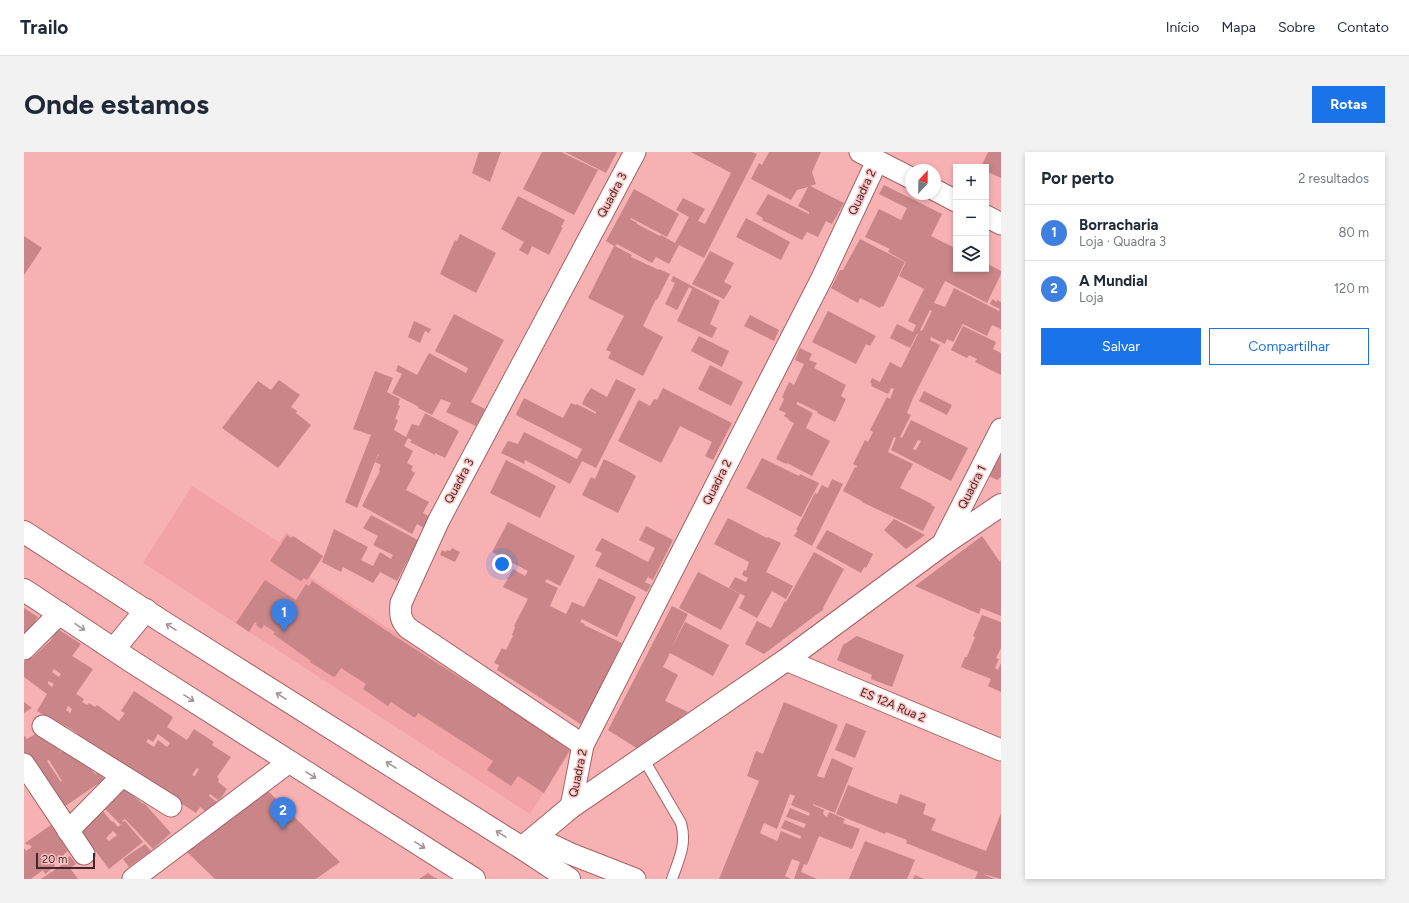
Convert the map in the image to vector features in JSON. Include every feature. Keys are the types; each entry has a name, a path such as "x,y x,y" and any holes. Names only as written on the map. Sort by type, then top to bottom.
{"main road":[{"path":"529,842 571,807 786,660 942,545 1001,504"},
{"path":"24,532 146,610 162,622 529,842 569,879"},
{"path":"24,590 289,762 474,879"},
{"path":"114,649 146,610"}],"street":[{"name":"Quadra 3","path":"583,746 408,628 403,622 400,614 401,603 439,520 635,152"},
{"name":"Quadra 2","path":"571,807 583,746 822,278 869,156"},
{"path":"869,156 905,175"},
{"path":"941,193 954,200"},
{"path":"989,218 1001,224"},
{"name":"Quadra 1","path":"942,545 1001,429"},
{"path":"24,649 60,613"},
{"name":"ES 12A Rua 2","path":"786,660 1001,750"},
{"path":"43,726 171,806"},
{"path":"133,879 289,762"},
{"path":"24,764 84,854"},
{"path":"68,831 122,776"},
{"path":"529,842 572,854 635,879"}],"lane":[{"path":"643,758 681,823 684,834 682,848 672,879"}],"shaded area":[{"path":"192,486 279,542 286,532 324,556 310,577 573,748 530,814 143,563"}],"building":[{"path":"479,152 501,152 490,182 472,173"},
{"path":"542,152 561,152 598,170 574,215 523,189"},
{"path":"565,152 617,152 606,173"},
{"path":"691,152 752,152 757,154 704,258 679,245 669,264 656,257 652,263 617,244 615,246 632,255 631,257 670,274 643,326 663,337 643,376 608,358 611,352 606,350 624,316 588,298 614,246 606,241 634,189 679,214 667,237 631,218 630,219 660,236 661,235 675,243 689,217 676,210 683,198 705,209 698,221 705,224 731,173"},
{"path":"769,152 821,152 812,172 816,184 810,186 844,203 832,224 826,221 818,237 807,232 802,240 762,220 763,218 756,214 768,194 809,214 809,212 798,206 808,187 797,190 791,200 751,179 759,163 762,165"},
{"path":"988,152 1001,152 1001,178 989,172 989,164 982,164"},
{"path":"884,185 905,196 905,200 914,200 942,214 931,236 953,247 953,272 989,272 989,265 1001,271 1001,274 987,303 945,281 934,303 945,307 954,288 999,311 1000,309 990,304 992,299 997,302 997,300 1001,302 1001,329 992,325 987,336 963,324 953,342 947,339 945,344 931,337 930,340 940,345 913,398 907,413 911,415 900,437 902,438 911,420 968,448 951,481 891,450 896,438 894,437 888,452 913,464 900,488 932,504 931,505 935,507 923,531 862,502 843,491 855,467 856,468 857,466 853,464 865,440 868,442 873,432 870,430 887,397 890,399 894,389 891,388 888,394 871,386 872,384 870,383 872,378 880,382 890,362 901,368 918,334 910,348 890,338 897,324 913,332 916,325 908,321 924,289 899,276 906,262 888,252 890,249 865,237 879,209 901,220 907,208 879,194","holes":["930,310 932,311 922,331 920,330","918,440 921,441 916,450 913,449"]},
{"path":"518,196 565,220 561,227 563,228 549,255 532,246 528,255 519,250 524,242 501,229"},
{"path":"746,218 790,242 781,260 736,237"},
{"path":"460,234 496,253 476,293 440,274 455,240 457,241"},
{"path":"24,236 42,248 24,275"},
{"path":"860,239 905,262 883,307 881,306 880,308 860,298 858,303 831,288 840,270 843,270"},
{"path":"710,251 734,263 724,282 732,286 724,299 692,284"},
{"path":"673,276 720,301 710,324 717,328 712,338 677,321 692,289 689,287 677,310 665,304 675,283 671,281"},
{"path":"828,311 876,336 870,346 866,344 856,364 812,342"},
{"path":"454,314 504,340 471,402 485,409 476,426 446,412 451,403 441,399 432,415 392,393 402,374 396,371 398,365 417,375 429,353 466,373 468,368 435,351"},
{"path":"750,315 779,330 774,341 744,326"},
{"path":"414,321 431,329 429,333 425,331 420,343 408,337"},
{"path":"963,326 996,342 993,349 1001,353 1001,375 975,362 977,359 969,355 967,358 951,350"},
{"path":"699,336 729,351 722,367 691,351"},
{"path":"800,348 812,354 809,360 817,363 814,368 846,385 841,396 846,399 835,422 798,402 796,404 813,413 806,428 830,441 812,476 776,459 794,423 784,416 786,413 779,410 784,399 782,397 789,382 794,385 804,364 795,360"},
{"path":"710,365 743,382 731,406 698,389"},
{"path":"375,371 393,378 387,392 400,399 398,405 400,406 395,419 398,420 394,430 406,437 412,424 419,426 425,413 459,431 445,458 435,453 435,455 410,442 412,440 408,438 404,446 413,451 407,463 413,466 411,470 415,473 406,490 429,502 423,513 430,517 424,528 417,524 412,534 362,506 380,471 381,465 375,462 379,454 378,454 357,508 345,502 371,435 353,429"},
{"path":"616,379 636,389 596,468 582,461 570,484 525,460 524,464 501,453 508,441 518,444 524,432 577,459 582,449 516,415 517,412 524,398 563,418 571,403 577,404 596,414 596,412 582,404 585,397 591,388 607,397"},
{"path":"279,380 300,395 291,407 311,425 278,468 222,428 258,381 271,390"},
{"path":"663,388 732,423 713,460 705,456 712,442 680,426 661,463 618,441 638,401 639,400 650,406 654,399 657,400"},
{"path":"924,391 952,405 947,415 919,401"},
{"path":"1001,448 1001,477 997,480 987,475"},
{"path":"762,458 799,476 800,474 819,483 801,517 746,488"},
{"path":"604,459 636,476 618,513 582,495 591,477 595,479"},
{"path":"506,460 556,486 540,518 490,493"},
{"path":"832,479 843,484 812,546 794,536 815,493 817,494 822,485 828,488"},
{"path":"371,515 418,540 397,581 380,572 373,583 343,567 341,572 322,562 334,529 368,547 361,560 373,566 380,552 391,559 393,555 373,545 378,536 363,528"},
{"path":"728,518 767,538 768,537 781,543 766,572 793,586 786,599 772,591 757,618 739,608 745,596 729,588 735,577 746,582 748,578 742,575 744,570 746,571 749,562 714,544"},
{"path":"894,519 925,535 906,549 884,530"},
{"path":"508,522 575,556 560,586 547,579 545,582 558,588 550,606 566,614 572,602 584,607 599,578 636,597 617,637 582,619 580,622 622,643 582,725 497,670 499,665 494,663 502,648 506,650 513,636 514,626 528,599 503,587 513,569 525,576 528,571 492,552"},
{"path":"646,526 673,540 653,580 648,577 645,582 651,585 647,592 595,566 602,553 595,550 602,538 648,562 655,548 639,540"},
{"path":"827,530 873,554 866,568 864,567 861,573 816,548"},
{"path":"287,535 291,538 293,536 323,556 307,580 304,578 300,581 270,561"},
{"path":"982,536 1000,562 1001,559 1001,616 981,608 979,614 915,586"},
{"path":"452,548 460,552 455,562 440,555 442,550 446,552 447,550 450,551"},
{"path":"814,552 844,569 823,608 824,609 764,654 745,644 757,621 771,628"},
{"path":"698,572 740,594 721,630 679,608"},
{"path":"265,580 296,600 306,584 309,586 312,581 396,637 571,748 544,793 518,776 511,786 487,770 493,761 418,713 415,718 391,702 388,706 363,689 366,684 341,668 335,677 332,676 310,662 311,661 273,634 275,632 264,625 261,629 255,622 249,632 236,623"},
{"path":"672,606 688,614 670,651 685,622 729,645 713,676 670,653 663,667 678,675 665,701 688,712 638,749 608,730"},
{"path":"24,608 38,617 24,638"},
{"path":"982,615 1001,622 1001,648 996,658 999,659 995,668 998,670 1001,663 1001,692 988,686 991,679 961,667 965,657 967,657 975,637 973,636"},
{"path":"58,629 81,644 72,656 93,669 76,694 84,699 82,702 87,705 89,703 95,707 97,705 119,721 125,713 121,711 134,691 173,717 167,727 187,740 194,729 214,742 212,745 231,757 217,777 219,779 218,782 227,789 221,798 218,800 210,794 209,796 217,802 205,811 200,807 196,813 77,736 78,734 71,729 58,722 57,724 37,711 47,694 24,677 24,662 30,657 32,658 50,641","holes":["54,669 61,674 59,677 52,672","48,681 54,684 52,687 48,684","68,706 72,709 70,713 66,710","158,734 170,743 167,747 158,740 154,747 146,742 148,739 153,742","197,768 199,769 195,776 192,775"]},
{"path":"857,636 904,655 892,687 871,679 872,675 837,660 843,645"},
{"path":"24,702 32,708 24,713"},
{"path":"784,702 838,725 817,776 824,778 832,758 853,768 835,813 813,805 824,810 823,814 827,817 829,812 845,819 843,823 860,829 852,849 819,836 807,865 804,864 801,872 817,879 794,879 800,862 792,859 785,876 791,879 719,879 759,781 747,776 756,751 763,754","holes":["790,794 795,796 791,805 810,813 809,816 790,808 786,817 806,824 804,828 785,820 781,828 801,836 800,839 781,831 777,841 760,833 764,823 777,829"]},
{"path":"846,723 866,731 855,758 835,750"},
{"path":"39,732 54,741 61,752 65,749 87,764 95,774 97,773 105,779 61,809 24,756 25,736 27,739","holes":["49,760 62,781 61,782 47,761"]},
{"path":"848,785 897,804 900,794 926,804 923,814 936,819 931,830 986,851 1001,813 1001,879 983,874 994,879 975,879 978,872 906,843 907,840 886,832 885,834 836,814"},
{"path":"125,789 143,804 144,803 171,833 153,849 125,819 122,821 125,821 143,842 109,869 94,849 90,853 76,834 102,810 118,827 121,825 104,808 111,804 110,803","holes":["113,831 117,835 109,841 106,838"]},
{"path":"267,790 340,862 316,879 215,879 187,852 192,844"},
{"path":"51,825 68,851 53,863 55,866 45,874 43,870 31,879 24,879 24,848 26,851 32,847 25,843"},
{"path":"865,841 915,860 907,879 849,879"},
{"path":"145,844 151,851 129,867 123,859"},
{"path":"70,856 76,864 70,868 78,879 41,879 65,863 64,860"},
{"path":"428,873 437,879 419,879"},
{"path":"915,875 924,879 913,879"}],"place":[{"name":"Borracharia","path":"284,632"},
{"name":"A Mundial","path":"283,830"}]}
